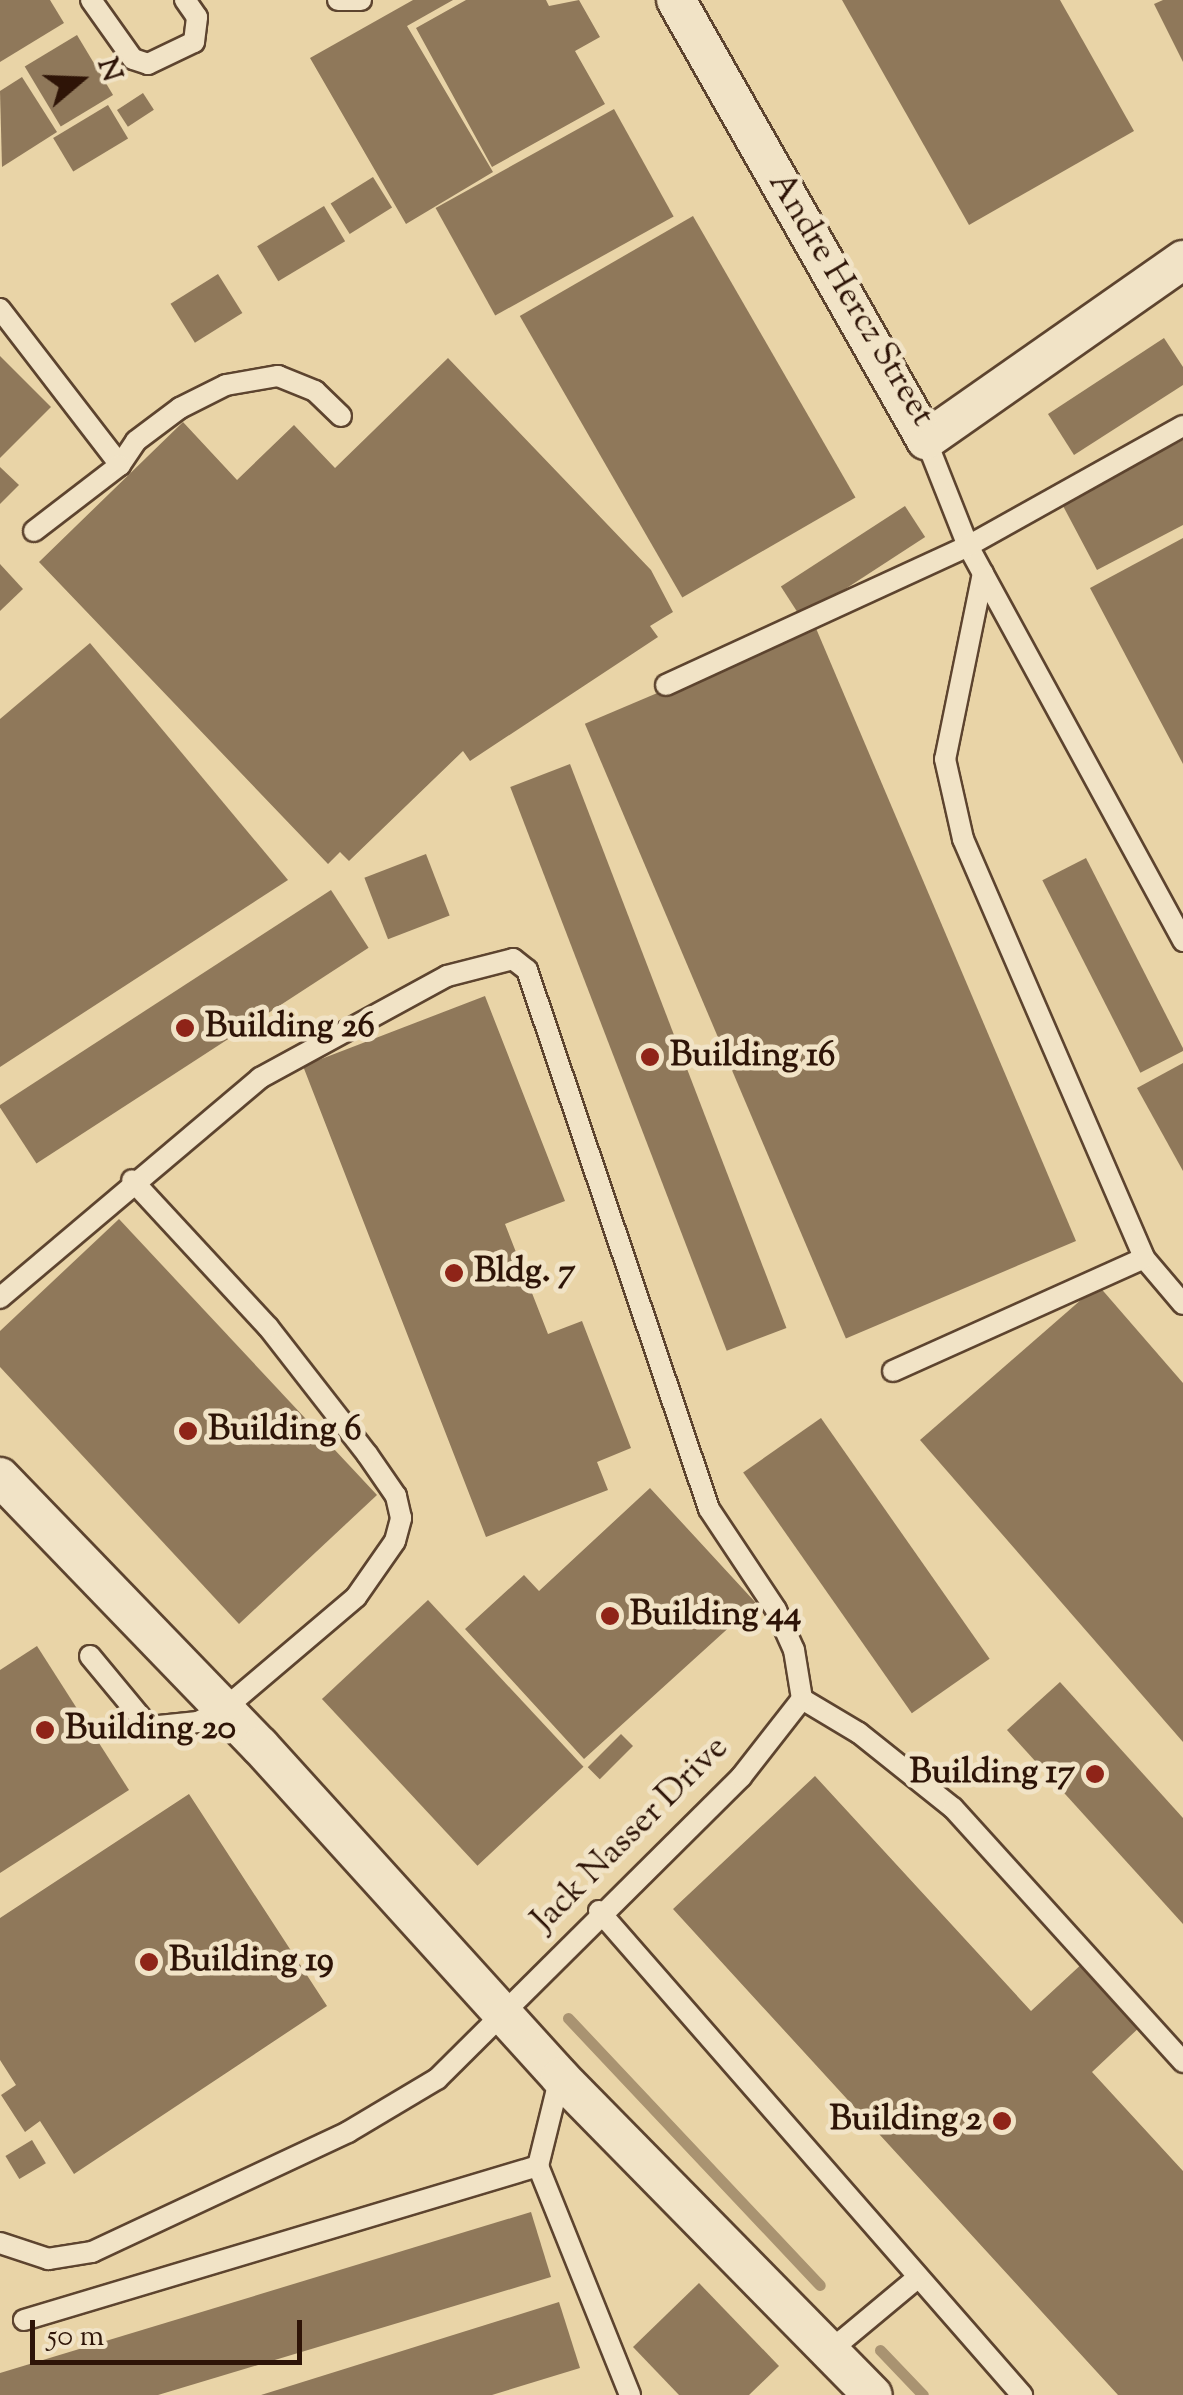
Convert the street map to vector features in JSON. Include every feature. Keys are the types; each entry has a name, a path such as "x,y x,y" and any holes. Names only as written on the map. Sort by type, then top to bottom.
{"street":[{"name":"Andre Hercz Street","path":"676,0 926,440 1183,260"},
{"path":"0,1477 224,1709 560,2077 832,2349 873,2395"}],"lane":[{"path":"92,0 133,59 148,64 194,42 198,17 186,0"},
{"path":"338,0 361,0"},
{"path":"0,309 120,465"},
{"path":"34,531 120,465 136,442 180,408 226,385 278,376 315,391 341,416"},
{"path":"666,685 968,546 1183,426"},
{"path":"926,440 968,546 1183,940"},
{"path":"983,572 945,759 963,839 1144,1258 1183,1304"},
{"path":"0,1298 132,1180 260,1078 447,976 498,959 513,959 528,970 709,1509 776,1610 794,1650 802,1699 859,1734 953,1808 1183,2062"},
{"path":"90,1656 149,1727 184,1725 224,1709 356,1597 395,1541 401,1518 396,1496 367,1454 268,1328 132,1180"},
{"path":"892,1371 1144,1258"},
{"name":"Jack Nasser Drive","path":"0,2243 48,2259 92,2252 348,2132 437,2079 599,1911 741,1777 802,1699"},
{"path":"599,1911 1022,2395"},
{"path":"560,2077 538,2166 630,2395"},
{"path":"24,2320 538,2166"},
{"path":"832,2349 916,2278"}],"building":[{"path":"0,0 50,0 64,23 0,62"},
{"path":"413,0 453,0 407,26 493,172 406,224 310,58"},
{"path":"466,0 546,0 549,6 579,0 600,37 575,51 605,104 492,167 416,28"},
{"path":"842,0 1060,0 1134,131 969,225"},
{"path":"1183,0 1183,62 1154,4"},
{"path":"77,35 113,95 61,126 25,66"},
{"path":"22,77 57,132 2,167 0,91"},
{"path":"143,93 154,110 128,127 117,110"},
{"path":"108,105 128,138 73,171 53,138"},
{"path":"614,109 674,217 495,315 436,208"},
{"path":"373,177 392,208 350,234 331,203"},
{"path":"324,206 345,241 278,281 257,246"},
{"path":"693,216 856,497 682,597 520,316"},
{"path":"218,274 242,313 195,343 171,304"},
{"path":"1164,338 1183,367 1183,385 1074,455 1048,414"},
{"path":"0,356 51,407 0,458"},
{"path":"448,358 651,570 673,612 650,626 658,637 470,761 463,751 349,861 340,852 328,864 39,562 183,422 237,480 294,425 335,468"},
{"path":"1183,440 1183,525 1097,570 1062,504"},
{"path":"0,467 19,485 0,504"},
{"path":"905,506 925,537 801,618 781,587"},
{"path":"1183,538 1183,764 1090,588"},
{"path":"0,564 23,589 0,611"},
{"path":"815,626 1076,1241 846,1339 585,724"},
{"path":"90,643 288,880 0,1067 0,719"},
{"name":"Building 16","path":"570,764 786,1328 727,1351 510,787"},
{"path":"426,854 450,916 388,939 364,878"},
{"path":"1086,858 1183,1048 1140,1073 1042,880"},
{"name":"Building 26","path":"331,890 369,948 36,1164 0,1105"},
{"name":"Bldg. 7","path":"485,996 565,1201 505,1224 548,1334 582,1321 631,1448 597,1462 608,1490 486,1537 303,1066"},
{"path":"1183,1063 1183,1171 1137,1088"},
{"name":"Building 6","path":"119,1219 377,1495 239,1624 0,1367 0,1331"},
{"path":"1098,1285 1183,1383 1183,1742 920,1440"},
{"path":"821,1418 990,1659 912,1713 743,1472"},
{"name":"Building 44","path":"650,1488 756,1603 584,1759 465,1629 524,1575 539,1591"},
{"path":"428,1600 583,1767 477,1866 322,1699"},
{"name":"Building 20","path":"37,1646 129,1790 0,1873 0,1670"},
{"name":"Building 17","path":"1060,1682 1183,1818 1183,1924 1007,1730"},
{"path":"621,1734 633,1746 600,1779 588,1767"},
{"name":"Building 2","path":"815,1776 1031,2011 1085,1961 1143,2024 1092,2072 1183,2171 1183,2395 1118,2395 673,1909"},
{"name":"Building 19","path":"189,1794 327,2006 74,2174 40,2121 25,2132 1,2095 16,2085 0,2060 0,1918"},
{"path":"32,2140 46,2163 19,2179 5,2156"},
{"path":"531,2212 551,2277 158,2395 0,2395 0,2373"},
{"path":"699,2283 779,2366 749,2395 679,2395 633,2347"},
{"path":"559,2302 580,2368 492,2395 261,2395"}],"waterway":[{"path":"568,2018 820,2285"},
{"path":"880,2350 923,2395"}],"place":[{"name":"Building 26","path":"185,1028"},
{"name":"Building 16","path":"650,1057"},
{"name":"Bldg. 7","path":"454,1273"},
{"name":"Building 6","path":"188,1431"},
{"name":"Building 44","path":"610,1616"},
{"name":"Building 20","path":"45,1730"},
{"name":"Building 17","path":"1095,1774"},
{"name":"Building 19","path":"149,1962"},
{"name":"Building 2","path":"1002,2121"}]}
